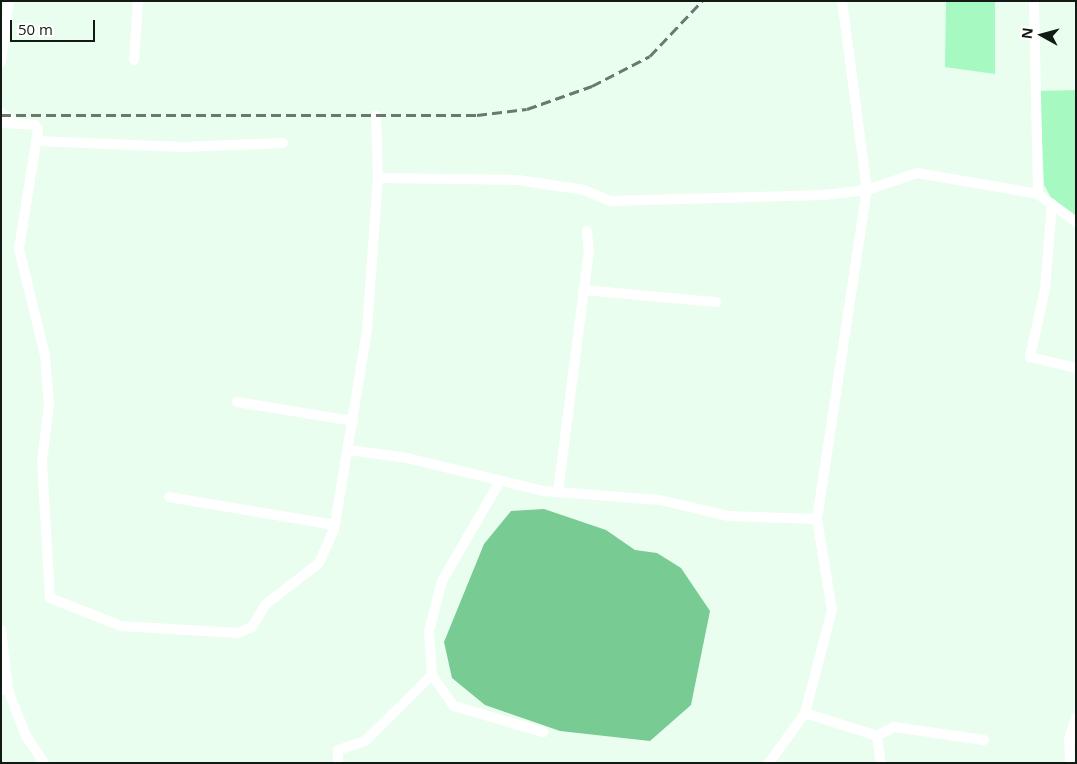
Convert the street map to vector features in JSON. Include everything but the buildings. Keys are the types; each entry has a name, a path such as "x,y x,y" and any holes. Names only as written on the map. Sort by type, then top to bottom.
{"street":[{"path":"1,62 9,1"},
{"path":"134,60 138,1"},
{"path":"769,763 805,713 832,610 817,519 867,190 842,1"},
{"path":"1034,1 1038,194"},
{"path":"1,113 17,124"},
{"path":"1,123 36,125 36,141 19,249 45,356 48,405 42,461 50,598 122,626 238,633 252,627 265,605 319,563 334,524 367,330 378,178 376,115"},
{"path":"36,141 184,148 283,143"},
{"path":"378,178 518,180 584,190 610,201 726,195 763,199 867,190 917,173 1038,194 1076,222"},
{"path":"1052,204 1045,288 1030,357 1076,368"},
{"path":"558,492 583,290 588,231"},
{"path":"583,290 716,302"},
{"path":"237,402 353,421"},
{"path":"348,450 407,458 499,483 558,492 660,500 729,516 817,519"},
{"path":"499,483 442,581 429,631 432,675 454,706 544,732"},
{"path":"168,497 334,524"},
{"path":"1,630 4,690 26,736 44,763"},
{"path":"338,763 338,750 365,741 432,675"},
{"path":"805,713 877,736 894,727 984,740"},
{"path":"1070,763 1076,718"},
{"path":"877,736 881,763"}],"shaded area":[{"path":"946,1 995,2 995,74 945,67"},
{"path":"1076,90 1076,216 1051,198 1044,185 1040,91"},
{"path":"544,509 606,530 635,550 657,553 681,568 710,611 691,705 650,741 560,731 485,705 452,678 444,642 484,544 511,511"}],"railway":[{"path":"1,115 477,115 527,109 592,86 650,56 702,1"}]}
